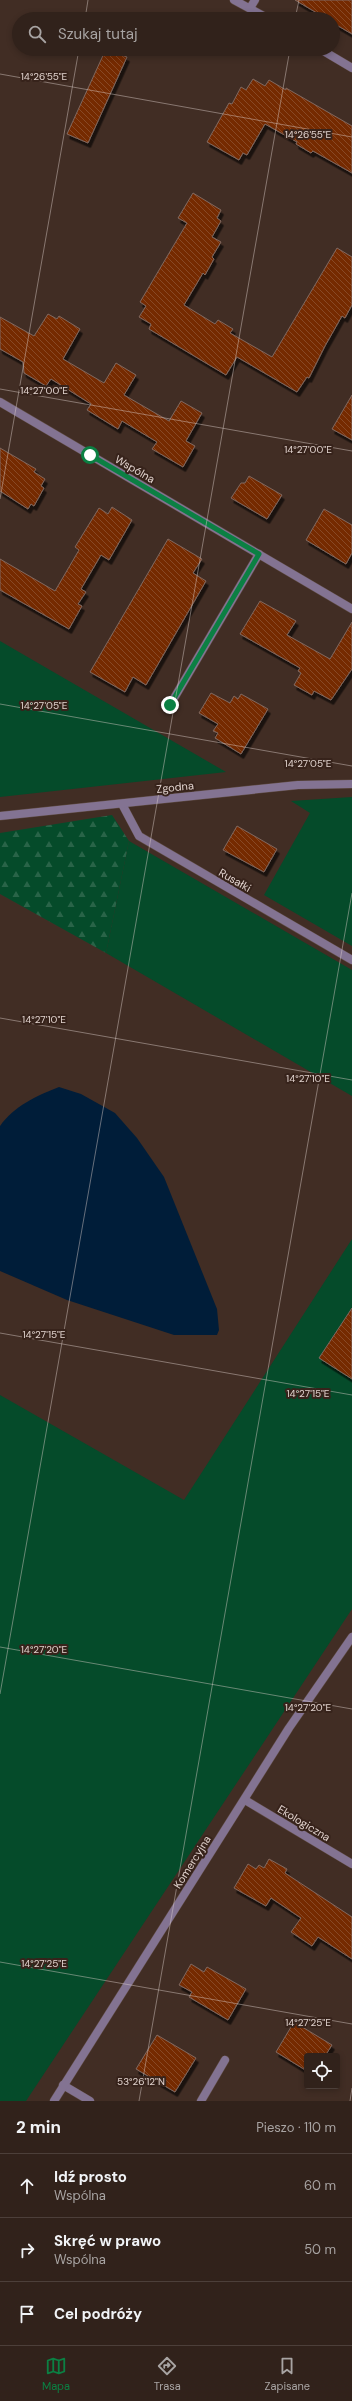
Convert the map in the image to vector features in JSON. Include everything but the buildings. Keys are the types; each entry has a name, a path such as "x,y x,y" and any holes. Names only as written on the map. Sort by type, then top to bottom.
{"street":[{"path":"234,0 257,12"},
{"path":"250,8 255,0"},
{"path":"332,56 352,68"},
{"name":"Wspólna","path":"0,402 352,609"},
{"path":"170,705 259,554"},
{"name":"Zgodna","path":"0,816 298,785 352,784"},
{"name":"Rusałki","path":"122,804 139,836 352,960"},
{"name":"Komercyjna","path":"54,2101 289,1728 352,1637"},
{"name":"Ekologiczna","path":"245,1800 352,1864"},
{"path":"201,2101 225,2060"},
{"path":"63,2085 90,2101"}],"green space":[{"path":"0,641 226,772 0,797"},
{"path":"352,797 352,946 264,895 310,813 291,801"},
{"path":"112,815 129,841 106,953 0,894 0,833"},
{"path":"129,841 352,970 352,1096 106,953"},
{"path":"352,1239 352,1609 26,2101 0,2101 0,1395 184,1500"}],"water":[{"path":"59,1087 81,1094 115,1113 137,1138 164,1177 217,1309 219,1330 217,1335 174,1335 67,1300 0,1271 0,1126 12,1113 26,1102"}],"route":[{"path":"90,455 259,554 170,705"}]}
